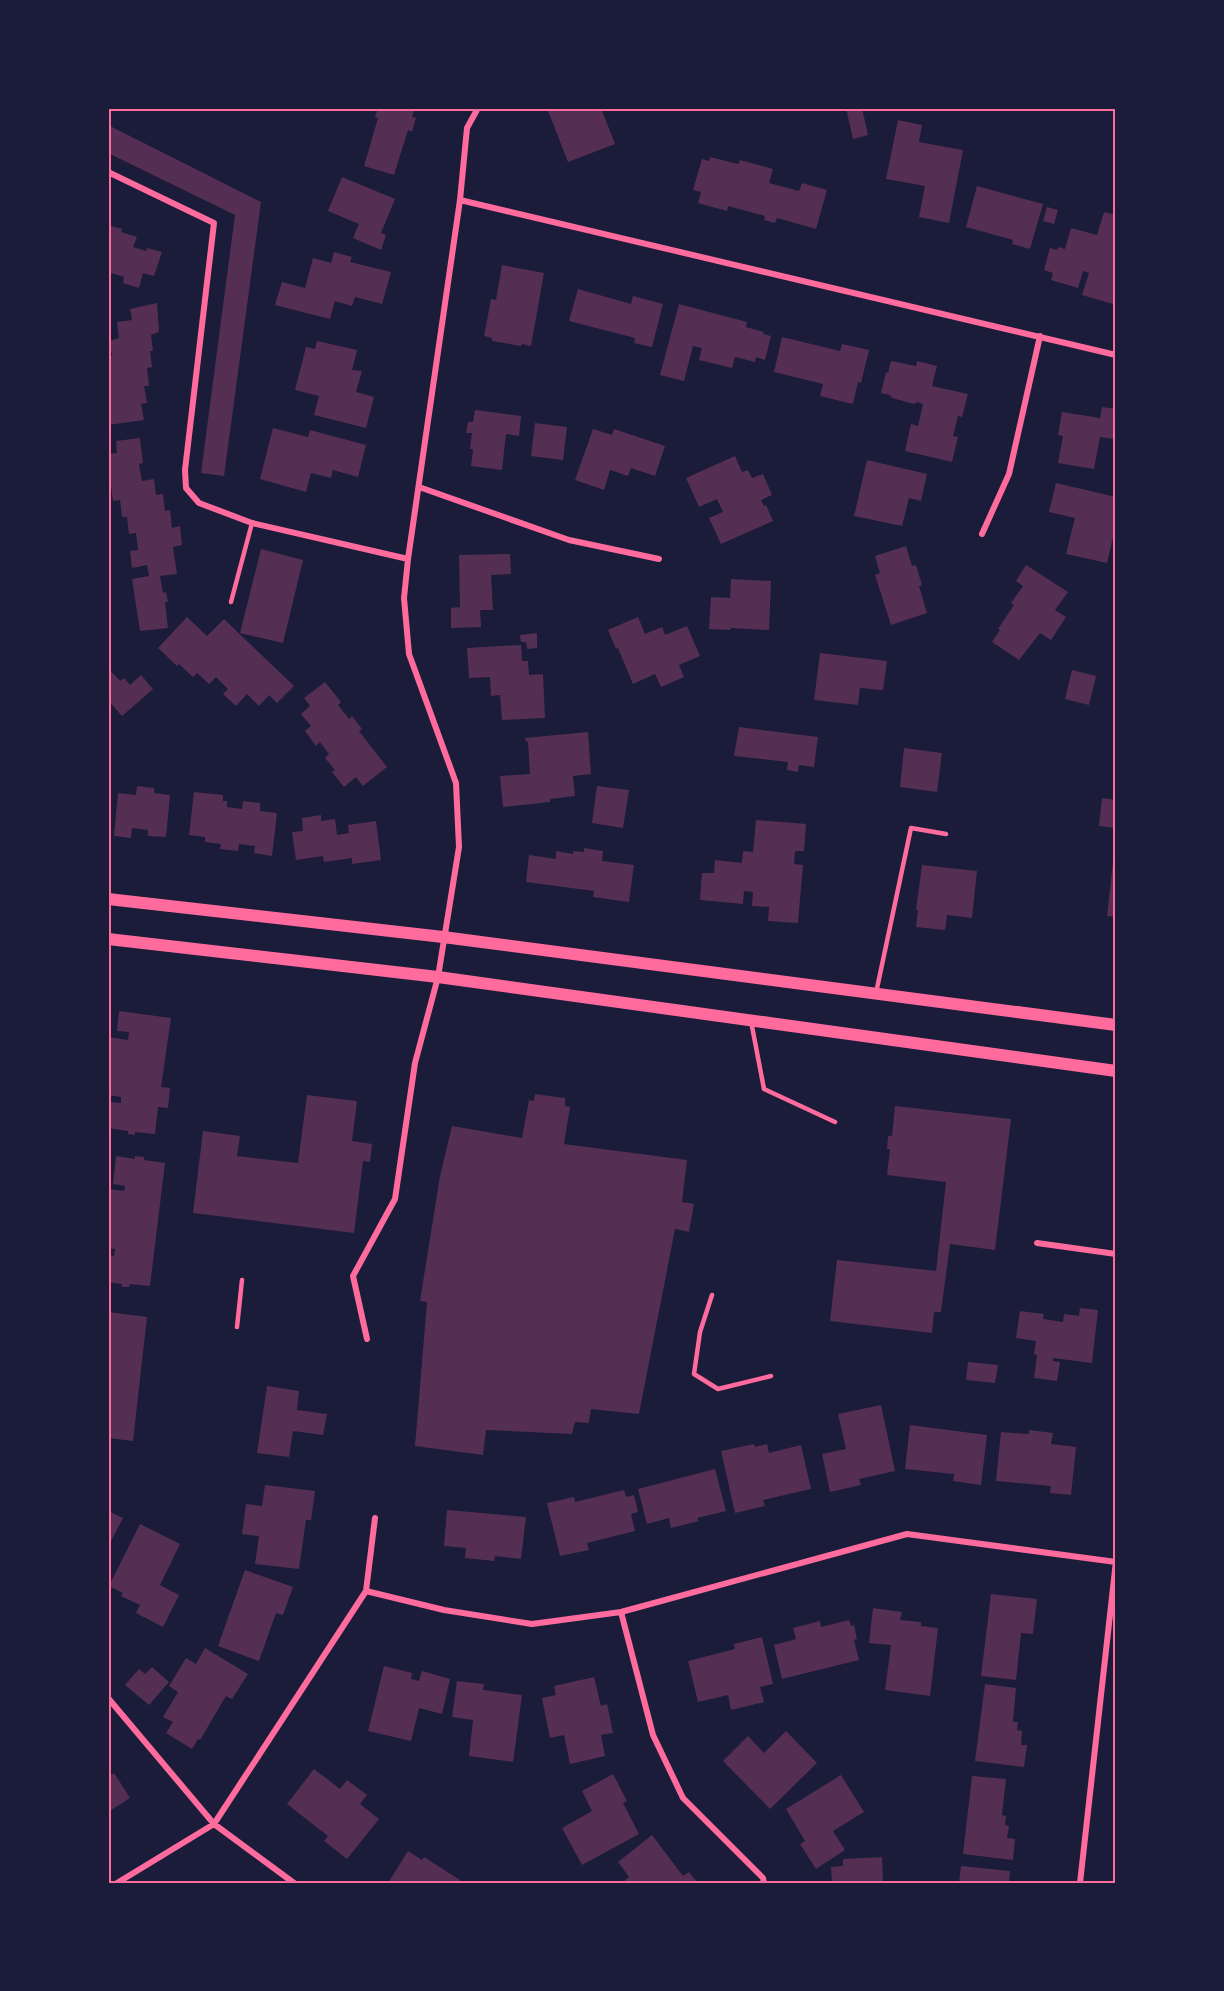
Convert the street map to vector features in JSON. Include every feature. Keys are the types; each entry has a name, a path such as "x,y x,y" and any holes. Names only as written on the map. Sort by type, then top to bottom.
{"main road":[{"path":"108,899 443,937 1116,1025"},
{"path":"108,939 438,977 1116,1071"}],"street":[{"path":"367,1339 353,1276 396,1199 415,1063 438,977 459,847 456,783 409,654 404,598 460,200 467,128 478,108"},
{"path":"108,172 214,223 185,470 186,488 199,503 252,523 408,559"},
{"path":"460,200 1116,355"},
{"path":"982,534 1009,474 1040,336"},
{"path":"418,487 569,540 658,559"},
{"path":"1037,1243 1116,1254"},
{"path":"117,1883 214,1824 366,1592 375,1518"},
{"path":"366,1592 444,1610 532,1624 621,1612 907,1534 1116,1562 1080,1883"},
{"path":"621,1612 653,1735 683,1798 764,1878 764,1883"},
{"path":"108,1698 214,1824 294,1883"}],"lane":[{"path":"231,602 252,523"},
{"path":"876,993 911,828 946,834"},
{"path":"751,1020 764,1089 835,1122"},
{"path":"237,1327 242,1280"},
{"path":"712,1295 700,1332 694,1374 718,1389 771,1376"}],"building":[{"path":"378,108 415,108 412,117 416,118 412,132 408,130 394,175 364,166 378,118 375,117"},
{"path":"547,108 601,108 615,144 568,162"},
{"path":"846,108 862,108 868,135 853,139"},
{"path":"1113,108 1116,108 1116,126 1113,126"},
{"path":"898,120 922,125 919,142 963,150 949,223 919,217 925,186 886,179"},
{"path":"108,125 261,202 224,476 201,473 235,215 108,153"},
{"path":"710,157 738,164 740,160 773,169 769,183 799,191 802,183 827,190 816,229 777,218 775,223 764,220 765,216 728,206 727,211 698,203 701,192 693,190 702,159 709,161"},
{"path":"342,177 395,199 381,233 386,235 381,250 353,238 359,224 328,211"},
{"path":"977,186 1043,204 1030,249 1012,244 1013,240 966,227"},
{"path":"1047,207 1058,210 1054,224 1043,221"},
{"path":"1104,212 1116,215 1116,305 1082,295 1089,273 1083,271 1078,288 1051,280 1053,273 1044,270 1050,248 1065,249 1071,228 1097,235"},
{"path":"108,225 137,237 133,247 162,252 154,276 143,273 139,288 123,283 124,277 108,272"},
{"path":"334,252 352,257 350,262 391,272 382,304 355,297 352,306 335,301 330,319 275,305 282,282 305,288 313,258 331,263"},
{"path":"502,265 544,273 531,346 492,341 492,338 484,336 491,299 496,300"},
{"path":"578,289 631,304 633,296 663,304 652,347 634,343 635,338 569,321"},
{"path":"157,303 159,332 151,335 152,367 147,368 149,386 144,386 147,403 141,404 144,420 108,425 108,373 110,373 108,356 112,356 109,341 119,338 117,322 132,320 130,309"},
{"path":"679,304 747,322 746,327 771,336 765,360 756,357 755,362 735,357 732,368 699,360 702,348 693,346 684,381 660,375"},
{"path":"782,337 840,351 842,344 869,350 853,404 820,396 823,384 774,372"},
{"path":"317,341 357,350 352,370 362,371 356,392 374,397 366,428 314,415 319,396 295,390 306,347 315,349"},
{"path":"891,361 916,366 917,361 937,366 932,386 968,394 962,417 958,416 953,436 958,437 952,462 905,451 911,424 918,426 923,404 917,402 914,404 881,393"},
{"path":"1102,407 1116,409 1116,427 1114,439 1100,437 1094,469 1058,463 1063,436 1058,435 1062,412 1100,418"},
{"path":"475,410 521,416 519,436 506,434 502,470 471,466 472,433 466,433 468,422 473,422"},
{"path":"535,423 567,427 563,460 531,456"},
{"path":"273,428 308,437 310,430 366,445 358,477 333,470 331,478 311,473 306,492 260,479"},
{"path":"593,429 612,435 614,429 665,446 655,476 631,468 628,476 610,470 604,490 575,480"},
{"path":"140,438 143,463 139,464 142,481 154,479 156,495 163,494 165,511 170,510 172,528 180,526 182,545 173,547 177,574 160,576 163,593 166,592 168,602 165,602 168,628 140,631 132,579 149,576 147,565 132,568 130,551 138,550 136,533 129,534 127,517 122,517 120,500 113,501 111,485 108,485 108,454 117,453 116,441"},
{"path":"735,456 742,472 748,470 752,478 763,474 772,495 761,500 764,506 766,505 773,521 721,544 709,518 723,512 717,499 699,507 686,478"},
{"path":"867,460 927,474 921,501 909,498 902,526 854,516"},
{"path":"1056,483 1116,497 1116,524 1107,563 1066,554 1075,518 1049,512"},
{"path":"906,546 912,566 916,565 927,613 891,625 875,575 880,573 875,556"},
{"path":"261,549 303,560 283,643 240,633"},
{"path":"510,554 511,574 491,575 493,610 480,610 481,627 451,628 451,608 460,607 459,555"},
{"path":"1026,565 1068,592 1055,610 1066,617 1051,640 1040,633 1019,660 992,642 1014,605 1011,603 1023,586 1016,581"},
{"path":"731,579 771,581 769,630 709,629 711,597 730,598"},
{"path":"187,617 207,636 224,619 294,686 277,703 269,695 259,706 247,694 236,706 223,694 228,689 216,677 209,684 197,673 193,677 158,648"},
{"path":"638,617 645,634 662,627 665,635 687,626 700,656 679,665 684,677 661,687 655,674 633,684 608,630"},
{"path":"537,633 537,648 527,649 526,642 521,642 520,635"},
{"path":"521,645 522,661 528,661 529,675 543,674 545,718 502,720 500,695 491,696 490,677 469,678 467,648"},
{"path":"820,653 887,661 883,690 860,688 858,705 814,700"},
{"path":"108,668 120,681 124,678 130,685 141,675 153,689 122,716 108,700"},
{"path":"1072,670 1096,676 1089,705 1065,699"},
{"path":"325,682 341,702 338,705 349,719 352,716 362,729 359,731 387,767 363,786 356,777 344,787 332,772 335,770 325,758 329,754 320,742 316,746 305,731 311,726 301,714 310,706 304,698"},
{"path":"739,727 818,737 814,767 799,765 798,772 787,770 788,762 734,756"},
{"path":"588,732 591,774 573,776 575,796 550,799 550,802 503,807 500,776 530,774 528,741 526,742 525,738"},
{"path":"904,748 942,753 937,792 900,787"},
{"path":"137,786 154,788 154,793 170,795 166,837 148,836 148,830 132,828 131,838 114,836 118,793 136,795"},
{"path":"597,786 629,790 623,828 592,823"},
{"path":"194,792 223,795 223,801 227,801 227,807 242,809 243,801 260,803 260,811 277,813 272,856 254,853 255,846 239,844 238,851 220,849 221,844 205,842 205,837 189,835"},
{"path":"1102,798 1116,800 1116,828 1099,826"},
{"path":"321,815 321,821 335,819 337,835 349,833 348,825 376,821 381,860 352,864 352,858 324,862 323,856 296,860 292,832 303,831 302,818"},
{"path":"756,820 806,824 804,851 795,851 794,864 803,865 798,923 768,921 769,907 752,906 753,892 744,891 743,904 700,900 702,873 714,873 715,860 742,863 743,851 753,852"},
{"path":"584,848 603,851 602,861 634,865 629,902 593,897 594,891 526,882 529,855 556,859 556,851 573,854 573,851 584,852"},
{"path":"1114,853 1116,853 1116,917 1107,916"},
{"path":"922,865 977,871 972,918 947,915 945,930 916,927"},
{"path":"119,1011 171,1018 161,1087 170,1088 168,1108 158,1107 155,1134 135,1132 135,1135 128,1134 128,1131 108,1128 110,1102 121,1103 121,1097 108,1095 108,1037 128,1040 129,1032 117,1031"},
{"path":"535,1094 565,1098 565,1106 570,1107 564,1144 687,1160 682,1202 694,1204 689,1232 675,1229 639,1414 591,1409 589,1423 575,1422 572,1434 486,1430 483,1455 415,1446 427,1302 420,1301 440,1176 452,1126 522,1138 529,1100 534,1101"},
{"path":"307,1095 357,1101 352,1141 372,1144 370,1162 363,1161 354,1233 193,1213 203,1131 240,1136 237,1156 298,1163"},
{"path":"895,1106 1011,1119 995,1250 950,1244 941,1312 934,1312 932,1333 830,1321 837,1260 936,1271 946,1182 887,1175 890,1149 887,1149 888,1136 892,1136"},
{"path":"116,1156 135,1159 135,1156 144,1157 144,1160 165,1163 150,1286 130,1284 129,1287 122,1287 122,1284 108,1282 108,1255 114,1256 115,1249 108,1248 108,1189 124,1191 125,1186 113,1184"},
{"path":"1080,1308 1098,1310 1092,1363 1053,1358 1053,1361 1060,1362 1057,1381 1034,1378 1036,1341 1016,1338 1020,1311 1044,1314 1043,1319 1063,1322 1064,1314 1079,1316"},
{"path":"108,1312 147,1317 133,1441 108,1438"},
{"path":"968,1362 998,1365 995,1383 966,1380"},
{"path":"267,1386 299,1391 297,1410 327,1414 323,1435 293,1431 289,1457 257,1453"},
{"path":"881,1405 895,1471 859,1479 861,1485 830,1492 822,1454 846,1449 838,1414"},
{"path":"910,1425 987,1435 981,1485 953,1481 954,1474 905,1469"},
{"path":"1029,1430 1053,1433 1051,1444 1076,1447 1071,1495 1050,1493 1051,1486 996,1481 1001,1432 1029,1434"},
{"path":"754,1444 755,1447 767,1444 769,1453 801,1445 811,1489 763,1500 765,1506 735,1513 721,1451"},
{"path":"715,1469 726,1511 697,1518 699,1521 671,1528 669,1518 647,1524 638,1489"},
{"path":"265,1485 315,1491 311,1520 306,1520 299,1569 255,1564 259,1536 242,1534 246,1504 262,1506"},
{"path":"624,1490 626,1497 634,1495 638,1512 631,1514 635,1531 587,1543 589,1550 560,1556 547,1503 574,1497 575,1502"},
{"path":"447,1510 526,1517 521,1559 495,1556 494,1561 465,1558 466,1548 444,1546"},
{"path":"108,1511 123,1518 108,1547"},
{"path":"140,1524 180,1544 160,1585 179,1595 163,1627 136,1613 140,1605 121,1596 123,1593 109,1586"},
{"path":"245,1570 293,1587 283,1615 276,1613 259,1661 218,1646"},
{"path":"991,1594 1037,1599 1033,1634 1021,1633 1016,1680 981,1676"},
{"path":"873,1608 902,1612 900,1620 921,1622 921,1626 938,1628 930,1696 885,1690 891,1645 869,1643"},
{"path":"849,1620 851,1626 854,1625 857,1639 854,1640 859,1660 782,1679 774,1645 796,1639 793,1628 820,1621 821,1627"},
{"path":"762,1637 773,1684 760,1687 764,1702 731,1710 728,1695 698,1702 688,1661 735,1649 734,1644"},
{"path":"205,1648 248,1674 232,1699 226,1696 200,1740 198,1739 192,1749 166,1733 173,1722 163,1717 178,1692 169,1686 186,1658 196,1664"},
{"path":"384,1666 412,1673 411,1679 419,1681 422,1671 450,1679 442,1714 419,1708 411,1741 368,1731"},
{"path":"152,1667 169,1682 149,1705 125,1685 139,1669 145,1674"},
{"path":"594,1677 601,1706 607,1704 613,1733 601,1735 605,1756 570,1764 564,1735 550,1738 542,1698 556,1695 554,1686"},
{"path":"457,1681 484,1684 483,1690 522,1695 513,1762 469,1756 473,1720 452,1717"},
{"path":"985,1684 1016,1688 1013,1722 1018,1722 1017,1730 1022,1731 1021,1745 1027,1745 1024,1767 975,1761"},
{"path":"786,1731 817,1763 770,1809 723,1761 748,1736 764,1753"},
{"path":"314,1769 340,1789 347,1780 367,1795 360,1804 379,1819 347,1859 324,1841 328,1836 287,1804"},
{"path":"114,1773 130,1798 108,1812 108,1777"},
{"path":"613,1774 627,1801 623,1803 639,1834 582,1865 562,1828 592,1811 582,1791"},
{"path":"841,1775 864,1812 833,1831 845,1850 816,1869 800,1844 805,1841 786,1809"},
{"path":"972,1776 1006,1779 1002,1815 1006,1816 1005,1825 1009,1826 1007,1838 1015,1839 1013,1860 963,1854"},
{"path":"652,1835 683,1876 689,1872 698,1883 622,1883 629,1877 618,1862"},
{"path":"408,1851 422,1860 424,1857 460,1880 458,1883 388,1883"},
{"path":"882,1857 883,1883 832,1883 831,1867 843,1866 843,1859"},
{"path":"961,1866 1010,1871 1009,1883 959,1883"}]}
